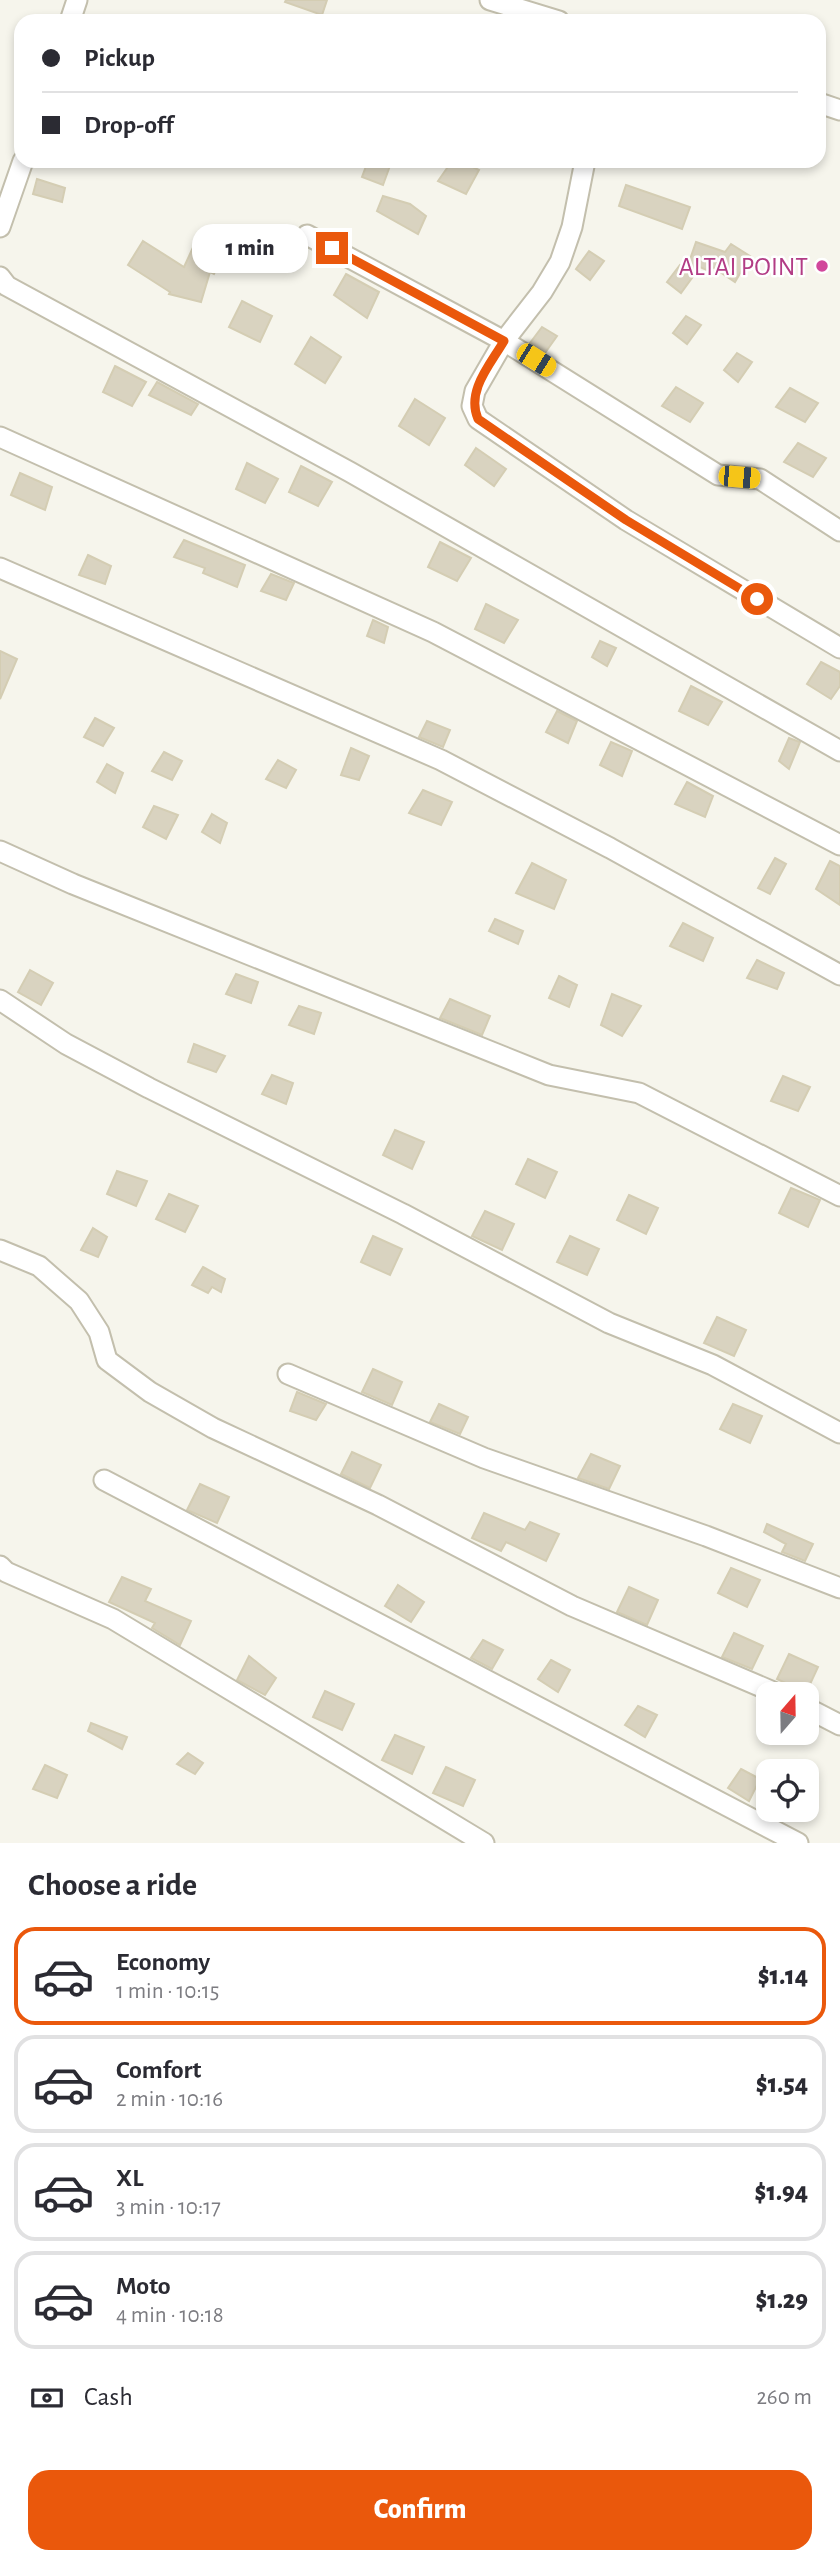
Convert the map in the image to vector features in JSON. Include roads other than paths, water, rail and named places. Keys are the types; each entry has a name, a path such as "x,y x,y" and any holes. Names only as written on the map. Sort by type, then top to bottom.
{"street":[{"path":"490,0 536,14"},
{"path":"0,227 21,168"},
{"path":"584,168 572,227 560,262 542,292 504,341 475,391 472,406 478,419 626,520 840,648"},
{"path":"307,234 504,341 718,475 760,479 840,531"},
{"path":"0,277 7,286 350,472 840,751"},
{"path":"0,437 433,632 840,845"},
{"path":"0,568 441,760 610,848 840,975"},
{"path":"0,851 73,884 549,1075 639,1093 840,1196"},
{"path":"0,1000 66,1044 149,1088 403,1214 609,1324 713,1364 840,1433"},
{"path":"0,1250 39,1266 79,1301 99,1332 107,1360 150,1392 213,1428 379,1505 572,1606 756,1685"},
{"path":"288,1374 484,1458 706,1536 840,1588"},
{"path":"104,1480 798,1843"},
{"path":"0,1566 6,1572 113,1619 484,1843"},
{"path":"819,1714 840,1725"}],"place":[{"name":"ALTAI POINT","path":"822,266"}]}
